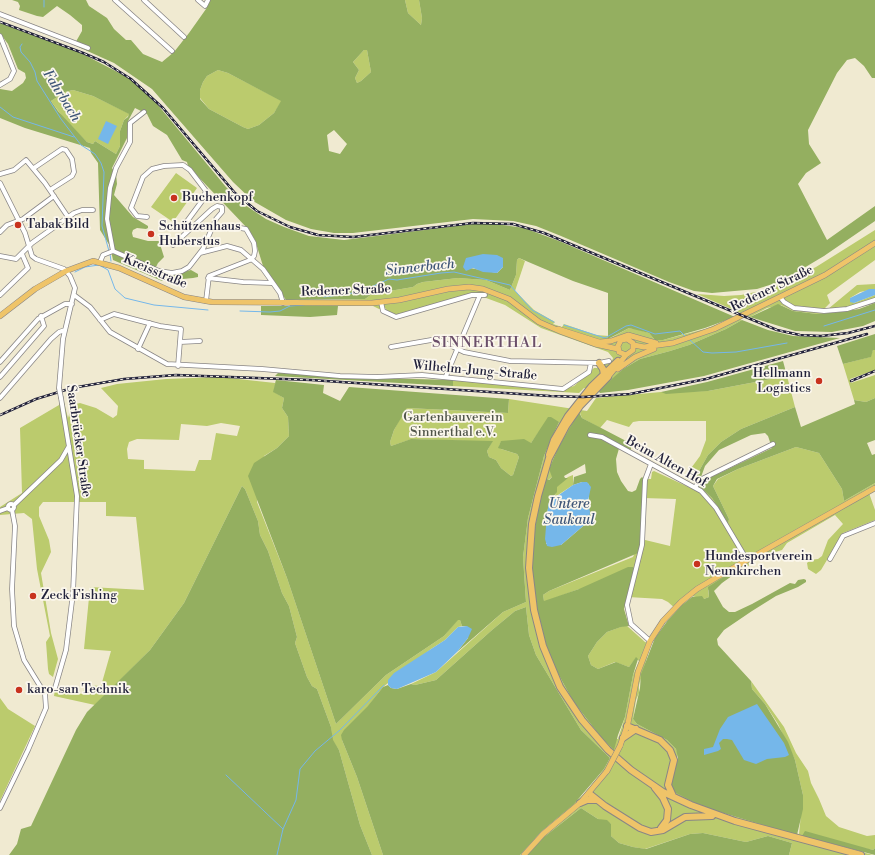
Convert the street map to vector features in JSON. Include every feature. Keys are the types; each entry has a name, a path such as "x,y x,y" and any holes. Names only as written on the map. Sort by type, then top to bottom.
{"highway":[{"path":"618,361 584,394 568,416 554,440 537,500 530,539 530,580 536,624 554,674 577,713 608,750 653,786 674,797 722,817 860,855"},
{"path":"599,363 606,373"},
{"path":"628,724 662,741 670,750 674,760 669,775 668,788 674,797"},
{"path":"623,738 629,732 637,729"},
{"path":"653,786 661,786 669,775"},
{"path":"653,786 663,798 669,813 665,824 655,832"},
{"path":"590,794 596,800 647,831 655,832 667,828 685,816 722,817"},
{"path":"580,803 587,800 596,800"}],"main road":[{"name":"Redener Straße","path":"634,348 680,341 734,320 825,275 875,243"},
{"name":"Kreisstraße","path":"0,315 21,298 66,271 89,261 100,262 118,268 179,295 206,301 292,303"},
{"name":"Redener Straße","path":"292,303 381,302 448,289 474,288 501,294 518,305 539,322 562,332 618,349"},
{"path":"602,344 628,335 651,343 667,343"},
{"path":"606,373 634,348 631,341 626,339 622,340 618,349 618,361"},
{"name":"Redener Straße","path":"634,348 654,349 665,347 673,342"},
{"path":"602,344 615,350 618,361"},
{"path":"618,349 626,355"},
{"path":"606,373 632,358 654,349"},
{"path":"524,855 542,834 590,794 607,771 620,746 628,724 638,672 650,641 663,622 681,602 686,597 747,560 875,488"}],"street":[{"path":"115,0 172,51"},
{"path":"144,0 184,37"},
{"path":"198,0 205,6 208,0"},
{"path":"0,14 88,48"},
{"path":"0,36 14,72 10,79 0,85"},
{"path":"110,252 107,219 110,188 116,168 130,142 130,123 144,112"},
{"path":"34,168 62,149 66,150 72,159 74,172 72,176 50,190"},
{"path":"0,174 14,170 26,160 34,168 68,217"},
{"path":"147,216 137,216 131,208 138,187 146,173 164,166 183,164 190,170 206,191 202,201 185,224 186,233"},
{"path":"0,183 19,221 32,256 36,259 58,265 66,271"},
{"path":"0,232 7,225 19,221 54,196"},
{"path":"100,262 102,256 110,252 152,269 172,273 186,269 200,253 212,227 223,210 221,206 217,206 173,245"},
{"path":"1,257 13,259 22,254 29,246 77,211 93,210"},
{"path":"206,301 208,278 212,274 252,259 255,254 255,247 252,238 246,228 229,226 212,227"},
{"path":"200,253 231,246 241,250 263,269 280,293 283,303"},
{"path":"0,295 29,266 22,254"},
{"name":"Saarbrücker Straße","path":"55,688 66,650 74,583 77,496 59,388 65,330 74,295 73,284 66,271"},
{"path":"208,278 243,282 272,283"},
{"name":"Wilhelm-Jung-Straße","path":"74,295 86,302 110,332 162,362 178,366 274,370 340,376 446,376 563,389 589,372 591,363"},
{"path":"381,302 383,311 396,317 472,295 482,295 446,376"},
{"path":"780,297 784,302 794,308 824,311 847,309 875,300"},
{"path":"0,362 41,316 65,304 72,304"},
{"path":"100,320 114,314 168,328 181,329 178,366"},
{"path":"0,377 44,326 41,316"},
{"path":"138,349 150,323"},
{"path":"0,398 51,339 59,332 65,330"},
{"path":"391,347 436,339 458,350 510,361 591,363 609,361"},
{"path":"180,342 200,341"},
{"name":"Beim Alten Hof","path":"590,435 602,437 695,487 711,500 747,560"},
{"path":"695,487 702,479 773,444"},
{"path":"0,511 10,509 62,460 69,445"},
{"path":"62,460 72,460"},
{"path":"650,641 631,624 627,605 642,545 645,480 651,464"},
{"path":"0,808 28,750 47,704 43,689 21,652 14,626 12,589 15,526 10,509"},
{"path":"830,559 843,536 875,523"}],"green space":[{"path":"12,0 86,0 89,6 107,18 114,29 126,40 131,40 143,54 162,62 174,52 189,33 206,9 209,0 405,0 408,13 421,25 422,18 419,0 875,0 875,78 872,78 864,66 855,58 847,60 837,73 808,130 809,144 821,163 806,173 798,184 827,240 875,206 875,221 824,256 782,281 757,289 712,293 694,291 669,282 536,226 513,221 473,219 353,233 334,233 311,229 286,220 253,201 233,182 152,89 114,63 74,45 82,31 82,25 70,15 57,6 43,17 37,16 19,10 20,6 18,2","holes":["364,50 367,50 371,72 357,83 355,78 359,70 353,62","218,70 228,73 281,101 274,113 259,125 248,129 209,109 200,99 200,90 207,76","334,130 347,144 340,154 329,151 327,135"]},
{"path":"405,0 419,0 422,18 421,25 408,13"},
{"path":"0,23 77,51 127,77 148,93 226,187 242,203 266,219 284,227 309,236 344,240 473,224 496,224 524,228 559,241 735,317 705,328 663,340 655,340 649,333 629,328 608,339 608,293 573,281 519,258 517,260 516,275 510,290 486,280 458,278 423,282 413,287 372,294 365,299 286,300 263,266 255,240 249,230 188,166 187,162 182,160 167,135 153,126 147,114 135,108 128,121 127,138 112,168 116,174 117,184 114,195 133,217 148,226 146,229 137,228 133,230 133,237 148,241 159,241 164,257 155,269 156,273 167,276 191,270 198,274 198,277 193,278 162,281 113,260 110,246 100,230 98,163 91,153 90,148 25,128 0,118 0,89 12,91 23,83 26,78 25,73 18,69 8,44 0,33","holes":["73,90 93,96 129,114 124,120 120,131 120,146 116,154 95,141 93,144 87,142 58,111 51,101 65,92","503,258 503,267 497,273 470,268"]},
{"path":"364,50 367,50 371,72 357,83 355,78 359,70 353,62"},
{"path":"218,70 228,73 282,101 274,113 259,125 248,129 243,127 209,109 200,98 200,90 203,82 207,76"},
{"path":"73,90 93,96 130,114 124,120 120,131 120,146 116,154 95,141 93,144 87,142 65,120 51,101 65,92"},
{"name":"Buchenkopf","path":"176,173 197,188 173,222 151,207"},
{"path":"875,230 875,260 827,295 830,303 825,308 828,309 857,285 875,284 875,289 860,292 850,298 854,303 875,295 875,303 873,304 839,312 817,314 793,311 781,305 767,308 750,317 697,294 724,296 741,295 770,289 816,267"},
{"path":"519,258 525,261 515,291 534,310 555,322 553,324 562,327 564,324 596,335 609,336 609,339 629,328 649,333 655,340 663,340 705,329 735,317 742,320 726,329 689,345 640,359 623,369 598,391 584,388 579,393 453,386 453,380 561,390 574,386 594,368 598,368 612,361 613,358 608,352 541,328 505,305 478,295 397,315 389,313 385,308 379,309 373,306 290,306 290,301 365,299 372,294 413,287 423,282 458,278 486,280 510,290 516,275 517,260"},
{"path":"875,303 875,321 863,326 832,332 795,331 750,317 778,304 793,311 817,314 859,309"},
{"path":"261,306 338,306 337,315 310,317 261,315"},
{"path":"742,320 768,330 793,336 840,338 704,376 628,390 600,393 598,391 623,369 640,359 689,345 726,329"},
{"path":"875,334 875,350 873,350 871,357 843,364 837,346"},
{"path":"873,350 875,350 875,370 850,379 851,383 875,375 875,398 866,402 854,400 843,364 870,357"},
{"path":"783,361 787,376 708,391 666,394 661,392 707,382"},
{"path":"279,372 334,377 453,380 453,386 275,376"},
{"name":"Gartenbauverein Sinnerthal e.V.","path":"787,376 795,407 741,429 721,442 708,455 694,480 690,481 685,478 700,456 706,440 706,421 639,421 633,422 629,427 607,420 600,428 582,418 580,413 558,448 549,469 553,475 552,477 543,484 532,544 555,668 573,701 600,736 618,739 625,717 633,675 639,661 636,658 629,667 615,662 598,669 591,665 588,656 597,642 607,632 626,625 645,642 651,644 639,685 639,693 636,700 633,719 637,724 667,740 676,749 678,754 675,767 676,792 703,807 799,834 803,795 795,760 778,724 765,704 752,689 751,681 784,727 796,753 808,771 811,783 826,816 839,827 867,836 875,835 875,848 873,850 802,836 873,855 789,855 792,843 768,836 746,842 703,833 690,834 645,849 619,843 611,836 611,824 598,819 581,808 544,837 527,855 520,855 532,841 584,794 604,769 610,758 581,730 536,655 529,635 526,607 515,611 436,680 415,685 411,684 436,672 503,612 526,602 523,557 528,518 544,456 559,422 538,433 531,443 501,442 499,446 501,449 517,454 519,457 513,475 511,476 501,468 496,460 489,457 487,451 492,442 412,439 391,446 390,442 394,430 405,409 508,413 509,399 587,411 596,398 661,392 708,391"},
{"path":"220,377 275,383 276,380 274,392 284,398 282,408 288,417 289,436 277,448 264,456 257,502 287,578 336,724 386,675 444,636 457,620 460,620 462,626 458,627 445,640 431,649 383,687 342,740 357,777 383,855 372,855 360,825 339,750 332,740 331,727 317,689 312,686 307,677 295,643 297,637 289,606 282,593 268,551 260,535 258,521 245,489 242,486 184,603 150,650 95,705 54,696 55,690 83,694 84,685 101,686 111,651 84,649 90,587 144,590 136,517 106,516 106,502 43,502 39,507 39,516 49,540 51,552 41,573 51,633 58,659 53,677 49,674 48,669 46,642 50,636 37,569 32,519 24,513 0,515 0,507 22,493 20,428 59,405 60,398 63,398 68,418 72,405 80,403 96,408 113,418 117,415 118,406 101,388 117,384 166,379","holes":["221,423 240,426 237,436 216,433 211,460 199,460 195,471 144,469 144,460 128,459 127,449 129,442 137,439 179,440 181,424 207,426"]},
{"path":"276,380 324,385 323,393 340,401 349,387 509,399 508,413 407,408 394,430 390,442 391,446 411,439 493,441 487,451 489,457 496,460 501,468 511,476 513,475 519,457 517,454 498,448 501,441 524,439 531,443 548,417 551,417 559,422 544,456 528,518 523,557 526,602 503,612 457,652 468,638 467,626 462,626 460,620 458,620 444,636 386,675 336,724 287,578 248,476 254,463 277,448 289,436 288,417 282,408 284,398 273,392"},
{"path":"875,398 875,440 867,443 872,455 875,454 875,483 844,501 842,489 819,453 796,447 738,469 717,479 713,486 729,519 728,523 712,498 699,486 703,481 772,448 768,436 765,433 751,435 719,450 705,466 701,477 694,480 708,455 721,442 741,429 795,407 801,427 855,404 854,400 866,402"},
{"path":"579,412 582,418 628,442 631,450 620,445 616,459 617,472 628,491 632,492 636,490 640,479 642,477 644,479 641,544 638,553 549,591 543,595 544,601 579,589 628,567 633,567 634,569 624,609 629,626 607,632 597,642 588,656 591,665 598,669 616,662 629,667 636,657 638,659 633,675 625,717 614,750 600,736 573,701 555,668 545,641 536,608 533,581 532,544 543,484 546,479 549,480 552,477 549,469 558,448","holes":["585,464 586,473 574,477 573,485 582,482 589,484 589,521 561,545 546,544 549,502 557,492 557,487 568,478 565,478 564,476"]},
{"path":"796,447 819,453 842,489 844,501 875,483 875,491 869,493 875,510 875,520 843,533 821,570 816,574 808,569 807,563 810,560 818,559 822,556 828,540 843,524 835,515 787,543 782,550 765,555 748,566 741,566 708,590 709,597 704,599 692,596 677,610 662,599 628,597 579,589 544,602 543,595 549,591 633,557 641,539 670,546 676,499 643,498 644,479 651,479 652,472 654,471 697,491 699,486 712,498 728,522 729,519 713,486 718,479 738,469"},
{"path":"573,475 573,485 555,497 556,487 568,477"},
{"path":"242,486 245,489 258,521 260,535 268,551 282,593 289,606 297,637 295,643 307,677 312,686 317,689 331,727 333,740 339,750 360,825 372,855 9,855 17,844 21,829 31,826 76,730 87,712 150,650 184,603"},
{"path":"741,566 743,568 722,583 714,591 723,607 729,612 735,612 752,604 790,583 795,584 798,580 806,580 806,582 798,587 776,596 752,611 724,630 717,639 718,645 751,681 752,689 765,704 788,742 795,760 803,795 803,809 797,835 703,807 676,793 672,787 672,780 678,758 676,749 667,740 637,724 633,719 640,688 641,674 655,638 668,620 682,605 692,597 702,596 704,599 709,597 708,587"},
{"path":"526,607 529,635 536,655 581,730 610,758 604,769 574,804 541,832 520,855 383,855 357,777 341,735 383,687 388,685 391,688 397,689 411,684 415,685 436,680 515,611"},
{"path":"0,698 8,709 35,726 0,801"},
{"path":"581,808 598,819 607,820 611,824 611,836 619,843 633,847 646,849 690,834 703,833 746,842 768,836 792,843 789,855 527,855 544,837"},
{"path":"805,831 873,850 875,848 875,855 802,836"}],"water":[{"path":"106,121 117,126 108,144 98,139"},
{"path":"483,254 497,255 503,258 503,267 497,273 483,272 473,268 466,271 463,267 466,258"},
{"path":"869,289 875,289 875,295 854,303 850,302 850,298"},
{"name":"Untere Saukaul","path":"587,482 591,487 588,501 590,512 589,521 561,545 552,547 547,546 545,539 549,502 573,485"},
{"path":"467,626 472,629 468,638 457,652 436,672 397,689 391,688 388,685 388,680 394,673 445,640 458,627"},
{"path":"757,704 784,743 789,755 785,757 767,759 756,764 744,760 732,740 723,739 719,743 721,749 704,755 704,749 713,747 720,729 728,717"}],"waterway":[{"name":"Fahrbach","path":"44,0 44,7"},
{"name":"Sinnerbach","path":"22,44 20,47 21,52 30,62 35,72 37,81 61,119 81,145 95,154 101,163 104,172 102,226 109,251"},
{"path":"0,107 13,117 74,137"},
{"name":"Sinnerbach","path":"110,254 111,261"},
{"name":"Sinnerbach","path":"75,272 85,267 99,265 108,270 115,289 125,298 154,305 208,310"},
{"name":"Sinnerbach","path":"324,297 360,292 389,279 397,280 454,272 510,285 532,310 554,322"},
{"name":"Sinnerbach","path":"240,311 270,312 280,311 290,306 304,305"},
{"name":"Sinnerbach","path":"824,326 875,310"},
{"name":"Sinnerbach","path":"564,325 605,338 626,326 631,325 655,334 680,331 686,337"},
{"name":"Sinnerbach","path":"690,340 703,352 712,353 736,352 787,343"},
{"path":"277,855 283,829 296,800 300,769 315,751 340,730 384,685"},
{"path":"226,775 283,829"}],"railway":[{"path":"0,22 104,62 131,79 163,108 235,193 257,211 290,227 318,235 353,237 473,223 513,224 544,233 777,330 800,335 821,336 848,333 875,326"},
{"path":"0,415 36,399 72,388 124,379 176,375 311,380 550,396 583,397 630,394 706,379 867,334"},
{"path":"851,381 875,371"}],"place":[{"name":"Buchenkopf","path":"174,198"},
{"name":"Tabak Bild","path":"18,225"},
{"name":"Schützenhaus Huberstus","path":"151,234"},
{"name":"Hellmann Logistics","path":"819,381"},
{"name":"Hundesportverein Neunkirchen","path":"697,564"},
{"name":"Zeck Fishing","path":"33,596"},
{"name":"karo-san Technik","path":"19,690"}],"district":[{"name":"SINNERTHAL","path":"487,343"}]}
